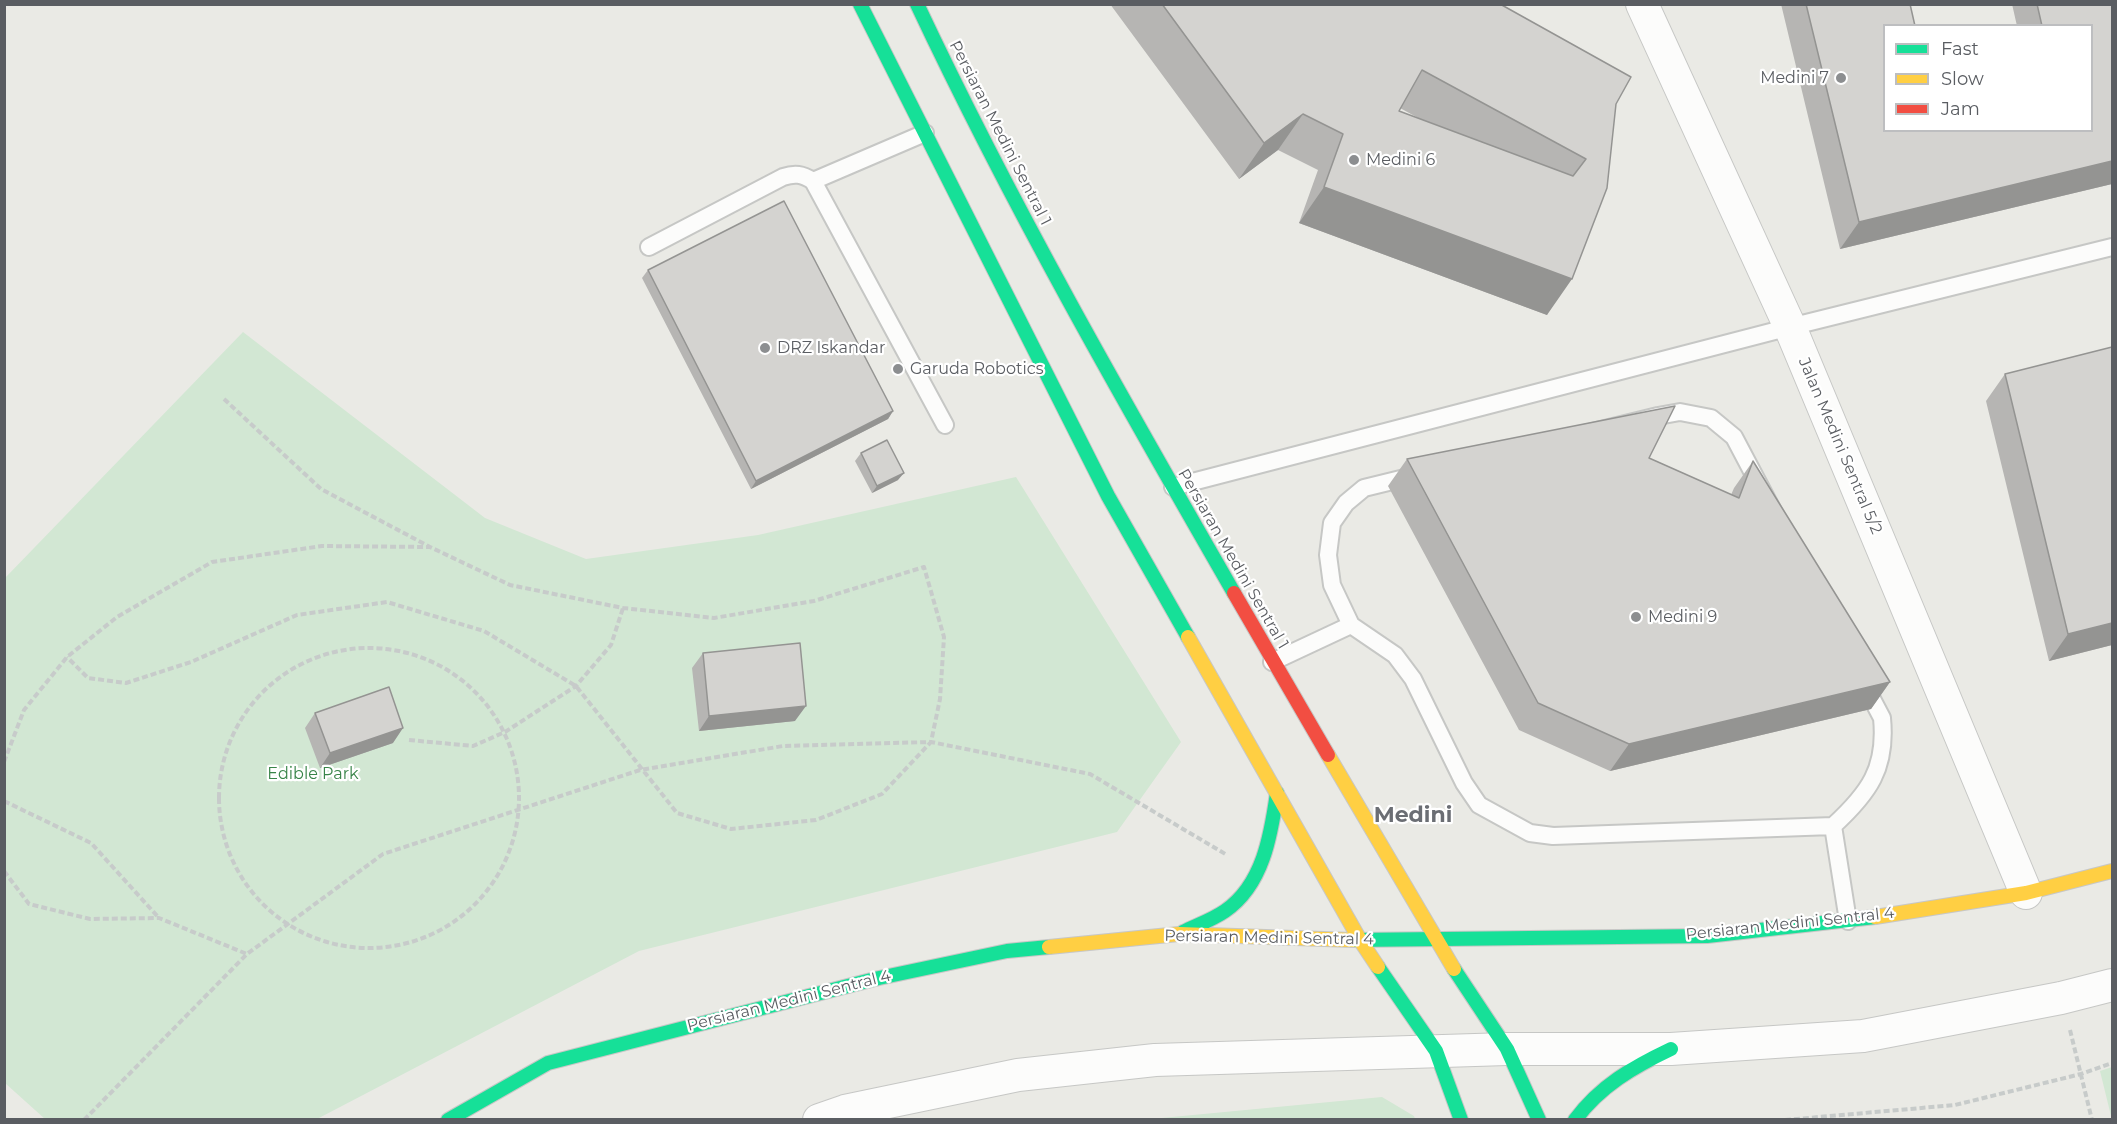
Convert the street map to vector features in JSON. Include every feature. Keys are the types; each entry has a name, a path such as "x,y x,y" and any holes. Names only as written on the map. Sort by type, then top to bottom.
{"street":[{"path":"860,4 1108,496 1360,940 1436,1051 1461,1119"},
{"name":"Persiaran Medini Sentral 1","path":"917,4 971,119 1173,488 1434,938 1507,1049 1539,1119"},
{"name":"Jalan Medini Sentral 5/2","path":"1642,4 1790,327 2026,893"},
{"path":"1179,934 1232,907 1257,874 1272,833 1277,793"},
{"name":"Persiaran Medini Sentral 4","path":"448,1119 548,1063 833,990 1007,951 1179,934 1360,940 1707,936 1848,921 2026,893 2112,871"},
{"path":"819,1119 845,1111 1018,1075 1155,1060 1507,1049 1671,1050 1863,1036 2061,998 2112,984"},
{"path":"1575,1119 1587,1101 1610,1083 1632,1068 1671,1050"}],"lane":[{"path":"813,181 925,133"},
{"path":"649,247 783,177 793,174 804,175 813,181 945,425"},
{"path":"1173,488 1790,327 2112,247"},
{"path":"1680,412 1711,418 1734,437 1882,718 1884,744 1876,776 1856,805 1833,826 1553,836 1530,833 1479,805 1464,783 1413,679 1395,655 1351,625 1332,585 1328,555 1332,523 1346,503 1364,488 1658,416 1680,412"},
{"path":"1272,662 1351,625"},
{"path":"1833,826 1848,921"}],"path":[{"path":"67,657 88,678 126,683 191,662 297,615 387,602 484,630 576,686 640,770 677,813 731,829 816,820 882,794 931,742 940,699 944,637 924,567 814,601 714,618 623,608 510,585 430,547 321,489 224,399"},
{"path":"4,762 24,710 67,657 117,617 212,562 322,546 430,547"},
{"path":"410,740 473,746 505,732 576,686 611,645 623,608"},
{"path":"389,649 418,655 445,668 469,685 489,707 505,732 516,759 520,788 519,810 512,847 500,874 482,897 468,911 435,933 407,943 378,948 348,947 320,940 288,925 268,910 248,889 233,864 223,836 218,807 219,778 226,749 238,723 256,698 277,678 303,663 330,653 350,650 389,649"},
{"path":"84,1119 248,954 383,854 640,770 783,746 931,742 1090,774 1182,826 1257,874"},
{"path":"4,801 92,843 159,918"},
{"path":"4,872 29,904 90,919 159,918 248,954"},
{"path":"2061,998 2092,1119"},
{"path":"1785,1119 1955,1105 2081,1074 2112,1063"}],"green space":[{"name":"Edible Park","path":"243,332 485,518 586,559 758,535 1016,477 1181,742 1117,832 639,951 317,1119 45,1119 5,1083 5,578"},
{"path":"2112,1067 2112,1120 2100,1071"},
{"path":"1382,1097 1414,1116 1415,1119 1151,1119"}],"building":[{"name":"Medini 6","path":"1162,4 1500,4 1631,77 1616,104 1607,188 1572,279 1324,187 1343,134 1303,114 1264,143","holes":["1422,70 1586,159 1573,176 1399,111"]},
{"name":"Medini 7","path":"1806,4 1910,4 1915,24 1883,24 1883,132 2093,132 2093,24 2042,24 2037,4 2112,4 2112,161 1859,222"},
{"name":"DRZ Iskandar","path":"784,201 893,411 756,481 648,270"},
{"path":"2112,347 2112,623 2068,634 2005,374"},
{"name":"Medini 9","path":"1675,406 1649,458 1739,498 1753,461 1890,682 1629,744 1538,703 1407,459"},
{"path":"887,440 904,473 877,486 861,453"},
{"path":"800,643 806,706 709,716 703,653"},
{"path":"389,687 403,728 330,753 315,713"}],"traffic: fast":[{"path":"860,4 1108,496 1188,637"},
{"path":"917,4 1030,228 1110,375 1234,593"},
{"path":"1183,932 1225,911 1248,888 1257,873 1268,842 1277,793"},
{"path":"1353,940 1707,936 1875,917"},
{"path":"448,1120 548,1063 879,978 1007,951 1049,947"},
{"path":"1378,967 1436,1051 1461,1120"},
{"path":"1454,969 1507,1049 1539,1120"},
{"path":"1575,1120 1595,1097 1618,1078 1671,1049"}],"traffic: slow":[{"path":"1188,637 1360,940 1378,967"},
{"path":"1328,755 1454,969"},
{"path":"1875,917 2026,893 2112,871"},
{"path":"1049,947 1179,934 1353,940"}],"traffic: jam":[{"path":"1234,593 1328,755"}],"place":[{"name":"Medini 7","path":"1841,78"},
{"name":"Medini 6","path":"1354,160"},
{"name":"DRZ Iskandar","path":"765,348"},
{"name":"Garuda Robotics","path":"898,369"},
{"name":"Medini 9","path":"1636,617"}],"district":[{"name":"Medini","path":"1413,816"}]}
